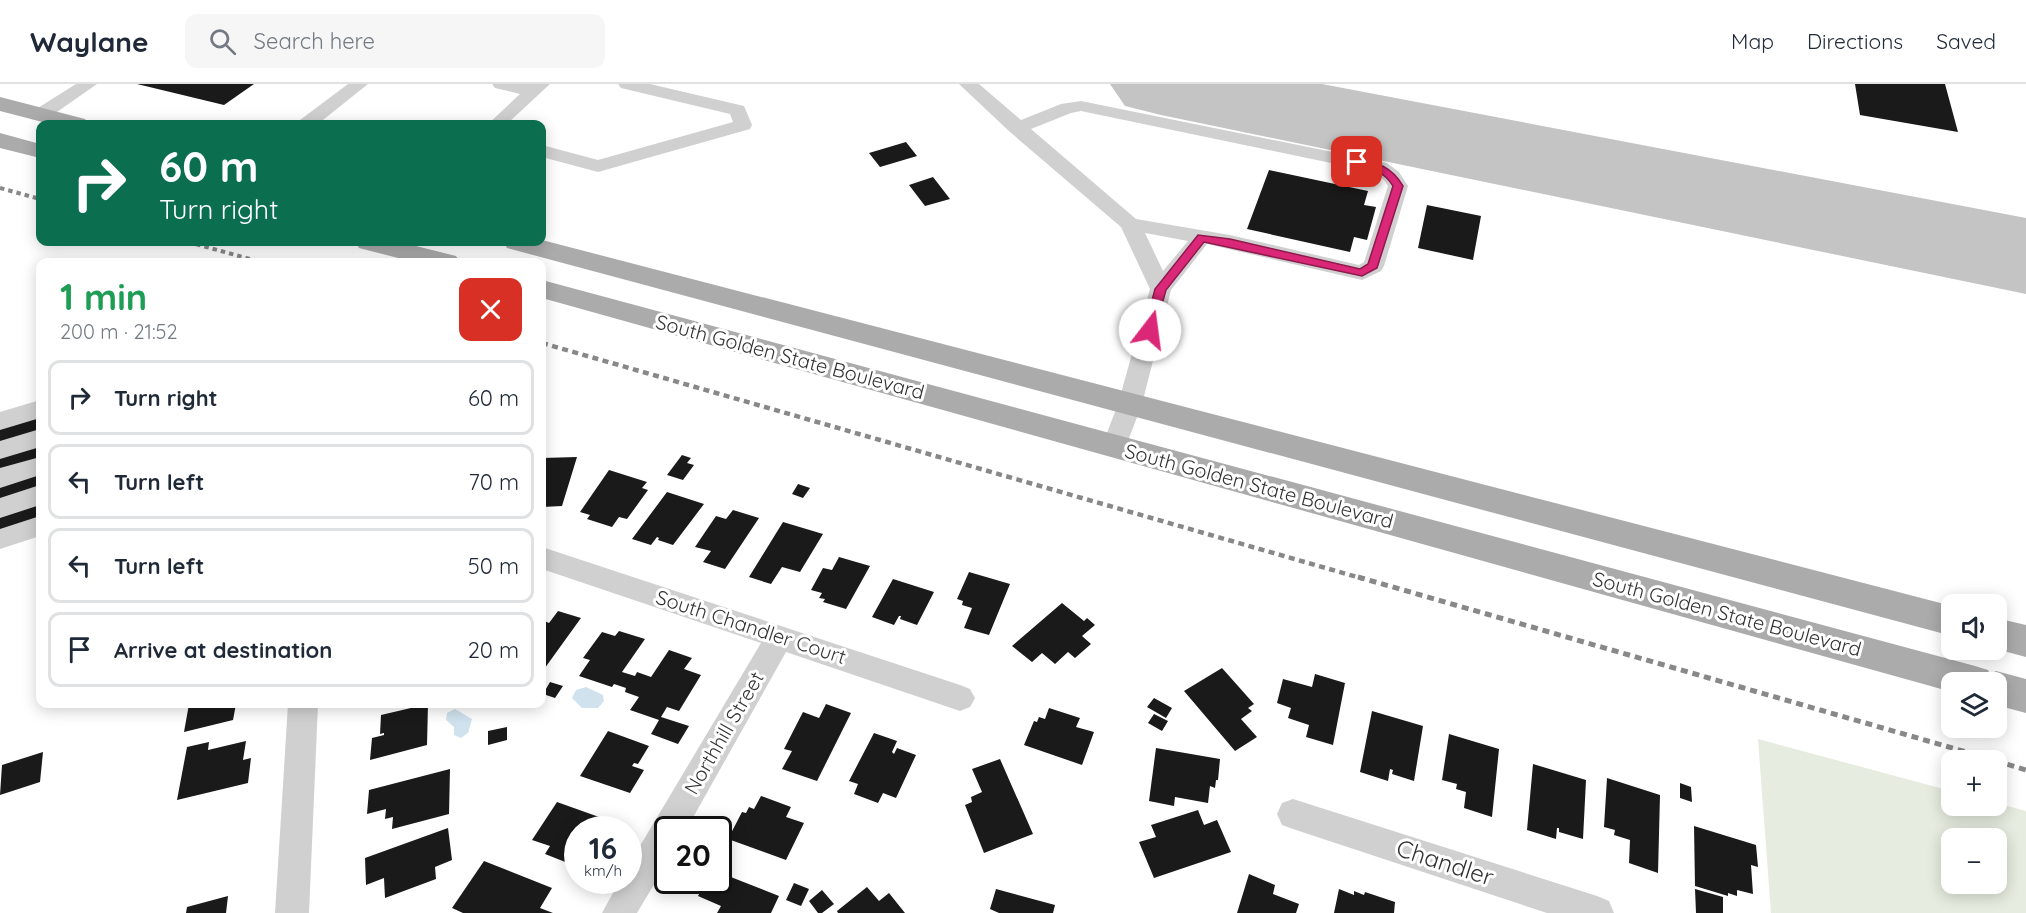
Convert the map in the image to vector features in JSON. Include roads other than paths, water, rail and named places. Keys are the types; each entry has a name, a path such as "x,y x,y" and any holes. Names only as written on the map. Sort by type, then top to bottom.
{"main road":[{"path":"0,104 60,120"},
{"path":"0,140 36,150"},
{"path":"384,246 431,258"},
{"path":"532,246 1941,618"},
{"name":"South Golden State Boulevard","path":"546,290 1941,672"},
{"path":"2007,636 2026,641"},
{"path":"2007,691 2026,696"}],"street":[{"path":"40,115 88,84"},
{"path":"312,120 359,84"},
{"path":"501,84 537,87"},
{"path":"546,152 598,166 743,125 738,110 627,84"},
{"path":"968,84 1130,224 1161,289"},
{"path":"501,120 537,87"},
{"path":"1017,128 1066,108 1081,106 1380,167 1392,176 1398,186 1373,266 1362,273 1230,242 1130,224"},
{"path":"1114,446 1130,404 1161,289 1202,238"},
{"path":"0,422 36,410"},
{"path":"0,450 36,439"},
{"path":"0,478 36,467"},
{"path":"0,508 36,496"},
{"path":"0,539 36,527"},
{"name":"South Chandler Court","path":"546,559 960,698"},
{"name":"Northhill Street","path":"676,816 780,637"},
{"path":"292,913 303,708"},
{"name":"Chandler","path":"1293,814 1545,905 1597,913"},
{"name":"Northhill Street","path":"619,913 654,854"}],"water":[{"path":"586,687 603,695 604,701 598,708 582,708 572,698 576,690"},
{"path":"455,709 472,719 468,733 461,738 454,735 454,727 446,720 447,713"}],"railway":[{"path":"0,188 36,198"},
{"path":"203,246 246,258"},
{"path":"546,344 1364,579"},
{"path":"1358,577 1959,750"},
{"path":"2007,764 2026,770"}]}
